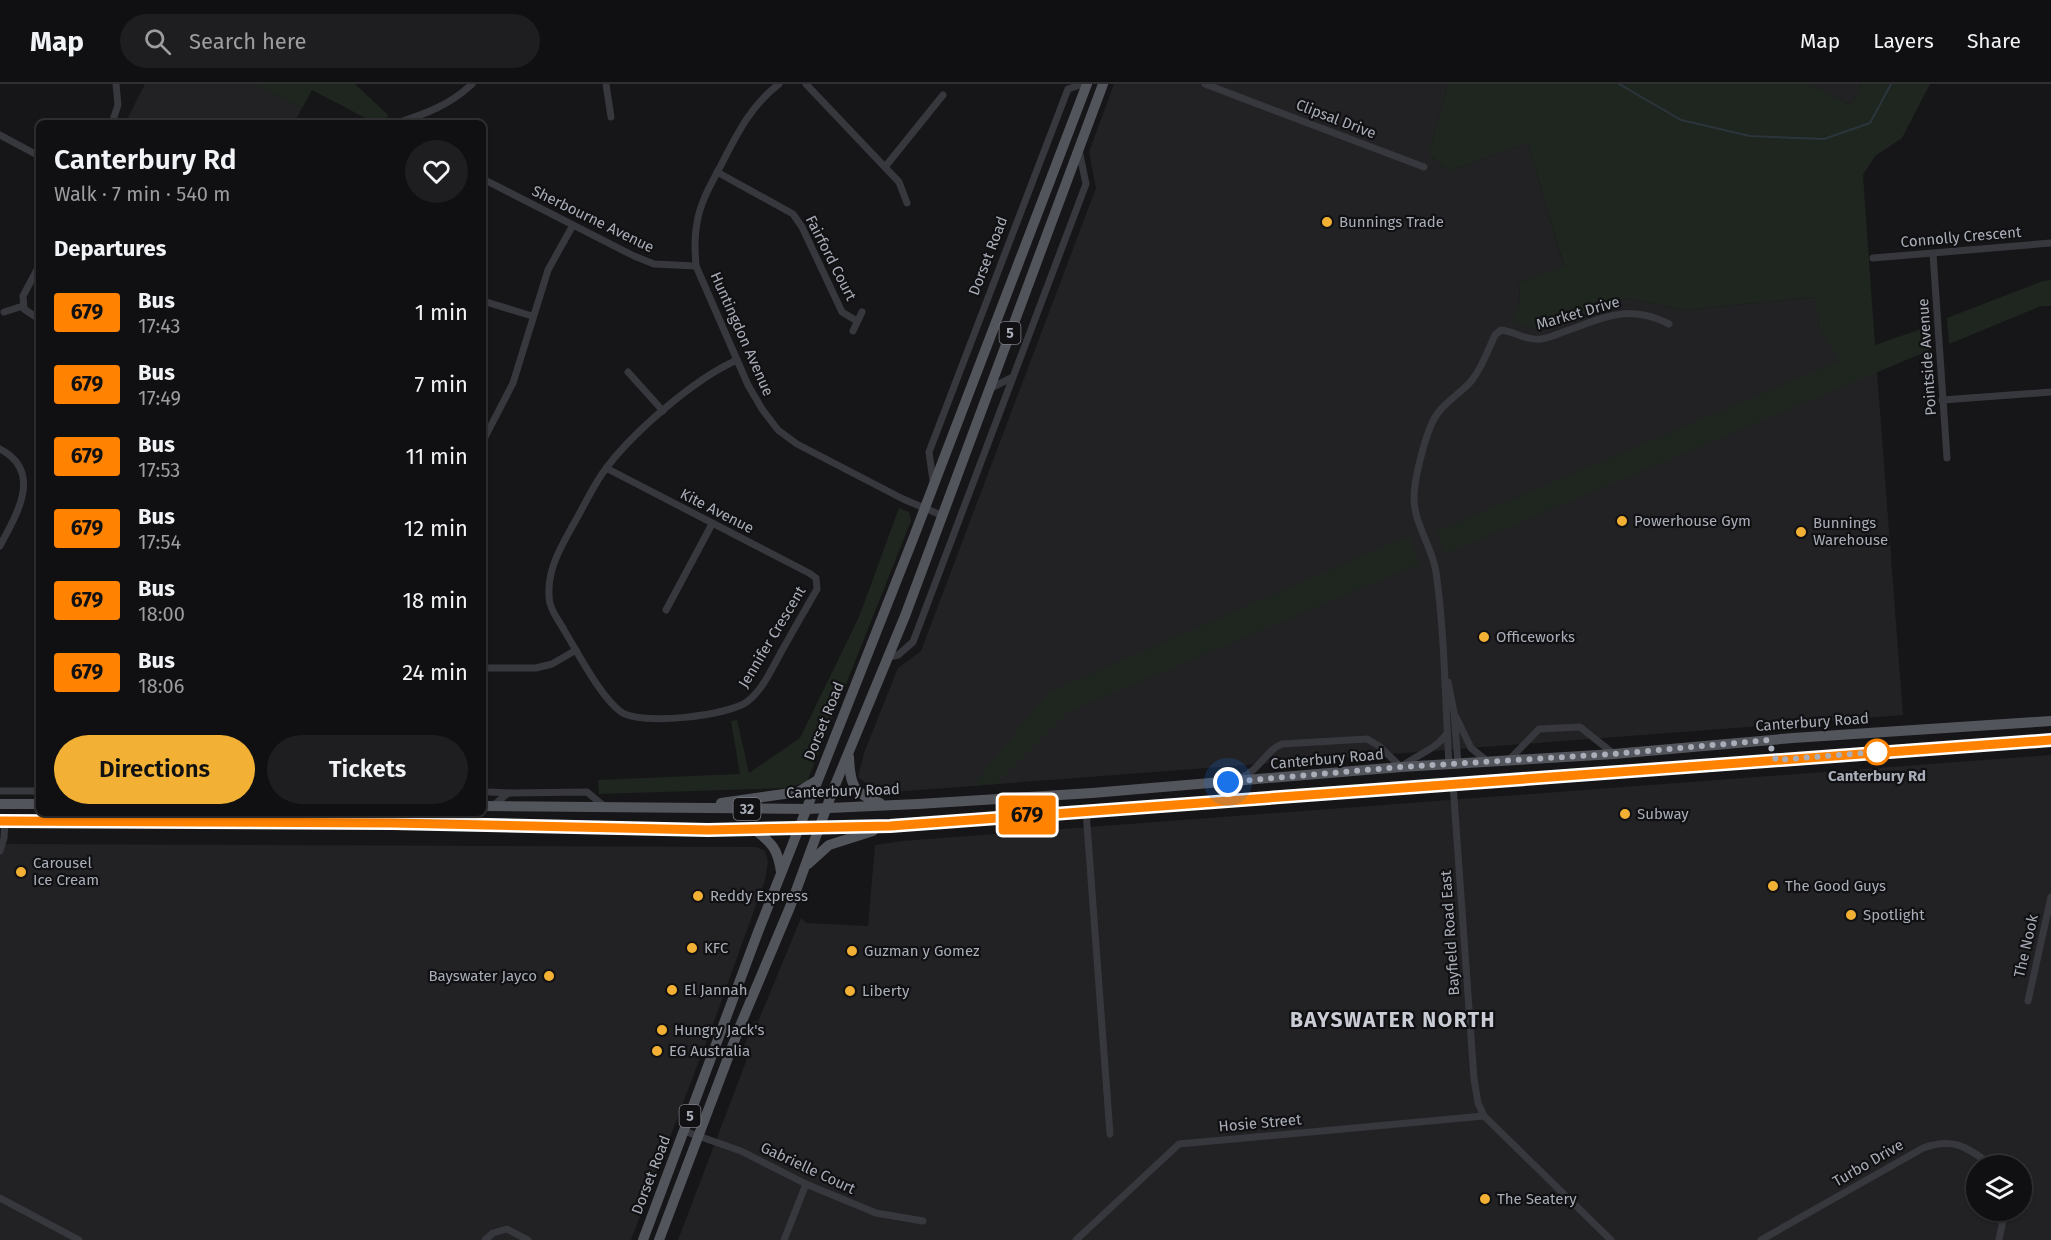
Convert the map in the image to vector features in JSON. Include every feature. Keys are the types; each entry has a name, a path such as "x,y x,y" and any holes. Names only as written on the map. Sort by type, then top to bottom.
{"main road":[{"name":"Dorset Road","path":"643,1240 798,829 924,509 1085,84"},
{"name":"Dorset Road","path":"659,1240 826,808 889,657 1103,84"},
{"name":"Canterbury Road","path":"488,806 807,809 886,805 1203,785 1401,767 1614,754 2051,721"},
{"name":"32","path":"2,821 209,817 474,825 819,829 1086,812 2051,740"},
{"path":"1763,741 1770,761"},
{"path":"849,751 850,781 855,789 869,799 886,805"},
{"path":"1453,784 1454,764"},
{"path":"688,808 798,792 817,781"},
{"path":"1203,785 1204,803"},
{"path":"0,804 36,804"},
{"path":"474,825 475,816"},
{"path":"805,867 829,845 890,826"},
{"path":"754,829 777,851 782,873"}],"street":[{"path":"113,120 118,105 116,84"},
{"path":"412,120 441,107 472,84"},
{"path":"606,84 611,117"},
{"name":"Huntingdon Avenue","path":"779,84 751,111 700,207 695,242 696,266 737,360 769,420 788,439 941,516"},
{"path":"806,84 885,167 902,188 907,203"},
{"name":"Dorset Road","path":"934,483 929,452 1068,89 1085,84"},
{"name":"Clipsal Drive","path":"1205,84 1424,167"},
{"path":"885,167 943,95"},
{"path":"0,135 36,154"},
{"path":"889,657 898,655 913,642 1086,184 1079,150"},
{"name":"Fairford Court","path":"717,172 793,214 802,227 842,312 857,321"},
{"name":"Sherbourne Avenue","path":"486,181 634,256 654,264 696,266"},
{"path":"486,435 513,383 548,270 573,225"},
{"name":"Connolly Crescent","path":"1873,258 2051,243"},
{"name":"Pointside Avenue","path":"1933,254 1947,458"},
{"path":"36,272 23,296 23,306 29,314 36,318"},
{"path":"486,302 532,316"},
{"path":"4,312 23,306"},
{"path":"853,331 862,312"},
{"name":"Market Drive","path":"1454,764 1447,733 1446,682 1436,571 1416,515 1414,497 1416,477 1435,416 1476,375 1500,330 1540,339 1616,314 1630,312 1650,316 1669,324"},
{"name":"Jennifer Crescent","path":"737,360 704,377 663,411 606,468 563,543 554,564 549,585 551,607 606,697 621,712 643,719 689,717 730,711 750,700 764,682 817,589 816,578"},
{"path":"628,372 663,411"},
{"path":"989,389 1011,378"},
{"path":"1942,400 2051,392"},
{"path":"0,449 7,452 17,464 24,489 23,502 0,546"},
{"name":"Kite Avenue","path":"606,468 816,578"},
{"path":"666,610 712,524"},
{"path":"486,668 536,668 552,664 576,650"},
{"name":"Market Drive","path":"1446,682 1454,712 1454,764"},
{"path":"1454,712 1472,748 1488,762"},
{"path":"1509,760 1539,729 1564,726 1585,729 1614,754"},
{"path":"1228,782 1252,772 1274,748 1289,743 1367,739 1379,746 1401,767 1415,756 1433,748 1447,733"},
{"name":"Bayfield Road East","path":"1453,784 1474,1079 1478,1102 1484,1116 1607,1239"},
{"path":"0,791 36,791"},
{"name":"Canterbury Road","path":"490,792 587,792 598,803 605,806"},
{"name":"Canterbury Road","path":"488,806 508,793"},
{"path":"1086,812 1110,1134"},
{"path":"0,851 4,838 2,821"},
{"name":"The Nook","path":"2028,1001 2051,897"},
{"name":"Hosie Street","path":"1076,1240 1179,1144 1484,1116"},
{"name":"Gabrielle Court","path":"684,1131 741,1151 806,1184 876,1213 923,1221"},
{"name":"Turbo Drive","path":"1761,1240 1923,1148 1940,1142 1955,1144 1975,1155"},
{"path":"784,1240 806,1184"},
{"path":"0,1198 79,1240"},
{"path":"1999,1240 2003,1221"},
{"path":"485,1240 493,1233 507,1229 528,1240"}],"shaded area":[{"path":"145,84 254,84 302,108 296,120 127,120"},
{"path":"254,84 355,84 389,116 381,120 369,120 312,90 302,108"},
{"path":"1114,84 1448,84 1429,154 1448,171 1528,143 1564,267 1520,282 1519,304 1515,320 1627,298 1685,310 1816,297 1819,326 1875,346 1903,715 893,792 871,788 858,777 864,753 898,668 921,651 1096,188 1089,152"},
{"path":"1448,84 1810,84 1851,105 1862,84 1930,84 1902,138 1875,156 1863,175 1875,345 1927,327 1930,350 1445,554 1437,531 1839,361 1819,326 1815,297 1685,310 1627,298 1537,329 1514,321 1519,305 1520,282 1564,266 1528,143 1448,171 1429,154"},
{"path":"1810,84 1862,84 1851,105"},
{"path":"2051,280 2051,306 2041,306 1949,344 1947,318 2043,281"},
{"path":"899,508 909,512 911,521 807,782 787,788 599,794 598,780 740,774 731,721 737,720 749,773 800,738 859,617"},
{"path":"1410,535 1419,564 1068,712 996,784 972,786 1049,692"},
{"path":"2051,755 2051,1240 678,1240 747,1059 740,1057 754,1021 758,1022 801,918 806,923 868,926 875,845 902,841"},
{"path":"0,844 756,847 765,851 768,862 765,880 716,1016 631,1240 0,1240"}],"waterway":[{"path":"1619,84 1681,120 1750,136 1824,139 1870,123 1891,84"}],"bus line":[{"name":"679","path":"0,821 393,823 708,830 890,826 2051,740"}],"place":[{"name":"Bunnings Trade","path":"1327,222"},
{"name":"Powerhouse Gym","path":"1622,521"},
{"name":"Bunnings Warehouse","path":"1801,532"},
{"name":"Officeworks","path":"1484,637"},
{"name":"Canterbury Rd","path":"1877,752"},
{"name":"Subway","path":"1625,814"},
{"name":"Carousel Ice Cream","path":"21,872"},
{"name":"The Good Guys","path":"1773,886"},
{"name":"Reddy Express","path":"698,896"},
{"name":"Spotlight","path":"1851,915"},
{"name":"KFC","path":"692,948"},
{"name":"Guzman y Gomez","path":"852,951"},
{"name":"Bayswater Jayco","path":"549,976"},
{"name":"El Jannah","path":"672,990"},
{"name":"Liberty","path":"850,991"},
{"name":"Hungry Jack's","path":"662,1030"},
{"name":"EG Australia","path":"657,1051"},
{"name":"The Seatery","path":"1485,1199"}],"district":[{"name":"BAYSWATER NORTH","path":"1393,1020"}],"route":[{"path":"1228,782 1401,767 1614,754 1768,740 1776,760 1877,752"}]}
